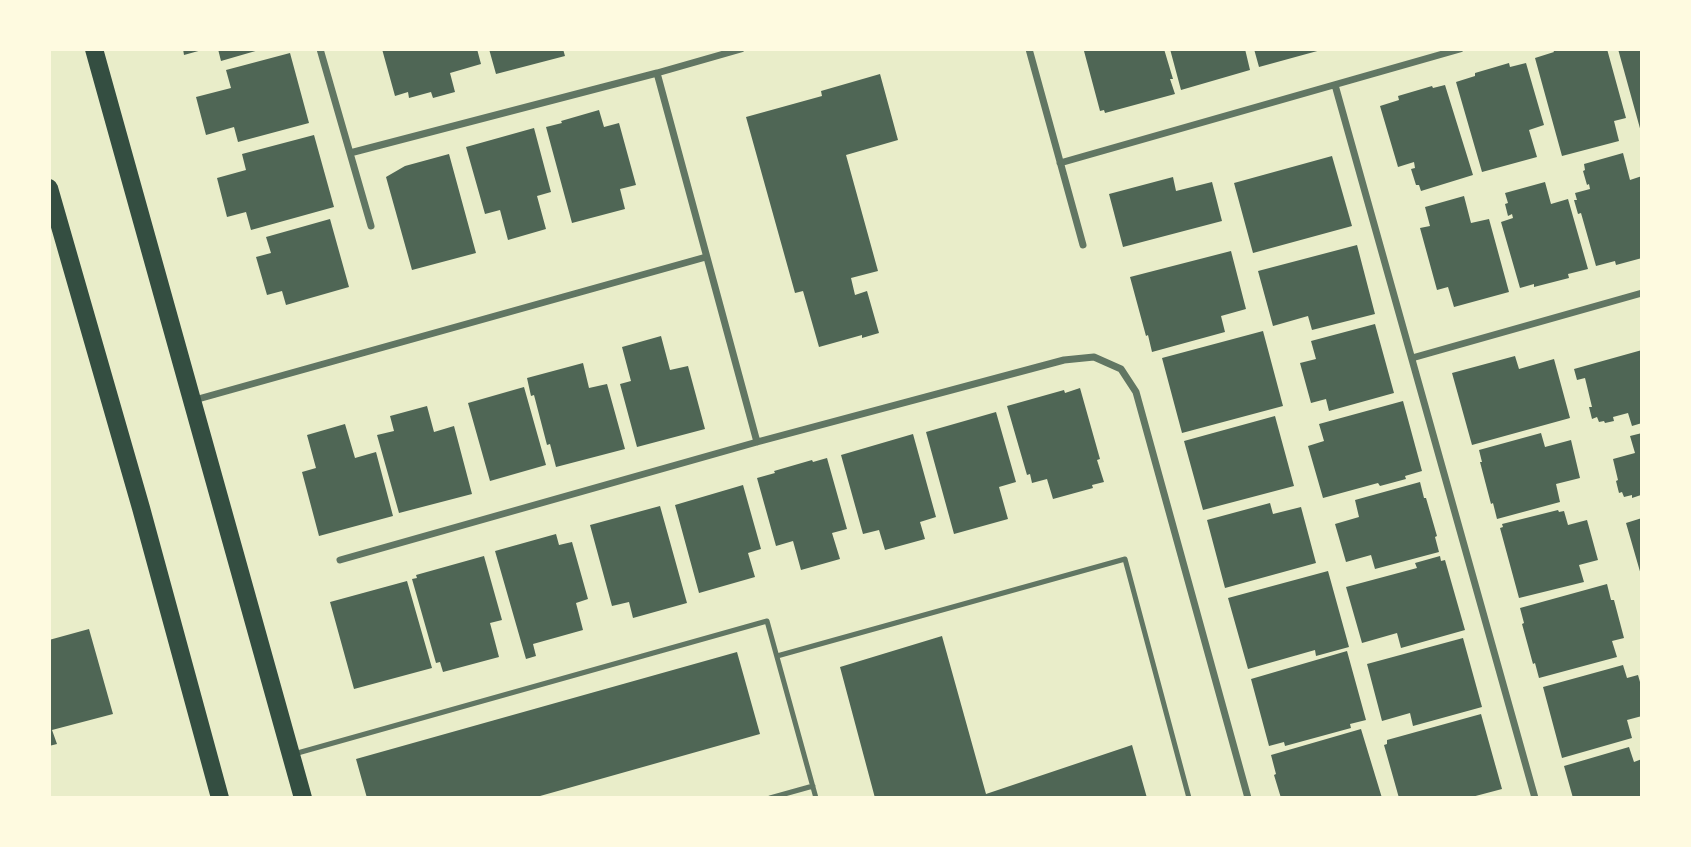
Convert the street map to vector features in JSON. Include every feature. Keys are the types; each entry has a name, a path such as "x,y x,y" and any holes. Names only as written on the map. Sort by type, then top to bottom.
{"main road":[{"path":"94,49 303,798"},
{"path":"49,188 141,508 220,798"}],"street":[{"path":"320,49 372,226"},
{"path":"350,153 741,49"},
{"path":"1029,49 1083,245"},
{"path":"1060,163 1460,49"},
{"path":"657,73 757,442"},
{"path":"1335,85 1535,798"},
{"path":"191,401 706,257"},
{"path":"1412,358 1642,293"},
{"path":"340,560 757,442 1065,360 1094,357 1121,369 1136,392 1248,798"}],"lane":[{"path":"777,656 1125,559 1189,798"},
{"path":"291,755 767,621 816,798"},
{"path":"770,798 813,786"}],"building":[{"path":"183,49 202,49 202,50 184,55"},
{"path":"218,49 259,49 259,50 221,61"},
{"path":"382,49 477,49 481,64 450,73 455,92 433,98 431,92 409,98 408,92 395,96"},
{"path":"489,49 563,49 565,56 496,74"},
{"path":"1164,49 1175,94 1105,113 1104,110 1100,111 1084,51"},
{"path":"1170,49 1245,49 1250,70 1181,90"},
{"path":"1254,49 1321,49 1321,50 1259,67"},
{"path":"1555,49 1607,49 1626,118 1614,121 1619,141 1562,156 1535,58 1554,52"},
{"path":"1618,49 1642,49 1642,132 1641,132"},
{"path":"290,53 309,123 238,142 234,127 206,135 196,97 231,88 226,70"},
{"path":"1509,63 1510,67 1526,63 1544,125 1529,130 1537,157 1482,172 1456,82"},
{"path":"880,74 898,140 846,155 878,271 851,278 855,295 867,291 879,333 819,347 803,291 795,293 746,117 822,96 821,91"},
{"path":"1445,85 1473,175 1421,191 1411,169 1415,168 1414,162 1398,167 1380,106 1399,100 1398,96"},
{"path":"599,110 604,127 619,123 636,185 620,189 625,209 572,223 546,127"},
{"path":"534,128 551,192 537,196 546,229 508,240 500,210 485,214 466,147"},
{"path":"314,135 334,207 251,230 246,212 227,217 217,178 246,170 242,154"},
{"path":"1623,153 1630,180 1642,176 1642,258 1616,265 1615,261 1596,266 1581,213 1578,214 1575,193 1590,189 1583,171 1584,164"},
{"path":"449,154 476,253 412,270 386,177 405,166"},
{"path":"1332,156 1352,226 1253,253 1234,183"},
{"path":"1173,177 1176,191 1212,182 1222,221 1123,247 1109,194"},
{"path":"1545,182 1551,204 1568,199 1588,269 1568,274 1569,278 1520,288 1501,222 1513,218 1512,214 1508,216 1505,193"},
{"path":"1464,196 1471,223 1489,219 1509,292 1454,307 1448,287 1437,290 1420,228 1430,226 1425,207"},
{"path":"330,219 349,287 286,305 282,291 267,295 256,257 271,253 266,237"},
{"path":"1357,245 1375,314 1312,330 1308,316 1273,326 1258,271"},
{"path":"1231,251 1246,309 1221,316 1225,332 1152,352 1130,277"},
{"path":"1375,324 1394,393 1329,411 1326,399 1311,403 1300,363 1316,359 1311,341"},
{"path":"1263,331 1283,406 1182,433 1162,358"},
{"path":"661,336 670,370 688,366 705,429 637,447 620,384 631,381 622,347"},
{"path":"1642,350 1642,423 1632,426 1628,413 1613,417 1614,421 1605,423 1599,422 1597,417 1592,419 1585,378 1577,380 1574,369"},
{"path":"1515,356 1519,369 1554,359 1570,418 1472,445 1452,373"},
{"path":"583,363 589,388 607,384 625,449 556,467 527,378"},
{"path":"524,387 546,465 490,481 468,403"},
{"path":"1080,388 1104,482 1092,485 1093,488 1053,499 1047,479 1032,483 1030,474 1027,475 1007,406"},
{"path":"1403,401 1422,471 1405,476 1406,479 1380,486 1378,483 1323,498 1308,446 1324,441 1319,424"},
{"path":"427,406 434,432 454,426 472,494 399,513 377,435 394,431 390,416"},
{"path":"996,412 1016,482 999,487 1008,519 954,534 926,432"},
{"path":"1275,416 1294,486 1203,510 1184,441"},
{"path":"345,424 355,458 376,452 393,516 319,536 302,472 316,468 307,435"},
{"path":"1541,433 1545,447 1571,440 1580,478 1556,484 1560,502 1497,519 1479,450"},
{"path":"1642,433 1641,495 1624,497 1622,492 1619,493 1613,459 1635,453 1630,436"},
{"path":"913,434 936,517 920,522 925,539 885,550 879,530 863,534 841,455"},
{"path":"827,458 847,529 832,533 840,559 801,570 793,541 776,546 757,478 812,460 813,462"},
{"path":"1420,482 1437,536 1435,537 1439,552 1375,569 1371,555 1346,562 1335,524 1359,517 1355,500"},
{"path":"743,485 761,549 748,553 755,577 699,593 675,505"},
{"path":"1270,503 1273,514 1301,507 1316,563 1225,588 1207,520"},
{"path":"660,506 687,603 633,618 629,602 612,606 590,525"},
{"path":"1558,510 1564,511 1568,525 1587,520 1598,560 1579,565 1584,582 1519,598 1500,528 1503,527 1502,524"},
{"path":"1642,518 1642,575 1641,575 1626,523"},
{"path":"556,534 559,545 572,542 588,599 576,603 583,630 533,644 536,656 526,659 495,551"},
{"path":"484,556 502,620 490,623 499,657 443,672 440,662 436,663 412,579 417,578 416,575"},
{"path":"1440,556 1441,561 1445,560 1465,630 1401,648 1397,633 1362,643 1346,587 1417,568 1415,563"},
{"path":"1328,571 1349,647 1316,656 1315,650 1248,669 1228,598"},
{"path":"407,581 432,668 354,689 330,602"},
{"path":"1607,584 1624,638 1612,641 1617,657 1539,678 1522,624 1524,623 1520,608"},
{"path":"89,629 113,714 52,730 57,744 49,746 49,640"},
{"path":"942,636 986,794 1132,745 1147,798 875,798 840,667"},
{"path":"1463,638 1482,707 1413,726 1410,713 1382,721 1367,664"},
{"path":"1347,651 1366,720 1350,724 1351,728 1285,746 1284,742 1269,746 1251,679"},
{"path":"737,652 760,734 533,798 367,798 356,759"},
{"path":"1623,665 1627,678 1638,675 1642,689 1642,716 1627,720 1632,738 1562,758 1543,687"},
{"path":"1481,714 1502,789 1468,798 1399,798 1384,745 1387,740"},
{"path":"1361,729 1382,798 1281,798 1271,755"},
{"path":"1629,747 1634,762 1642,759 1642,798 1573,798 1564,766"}]}
